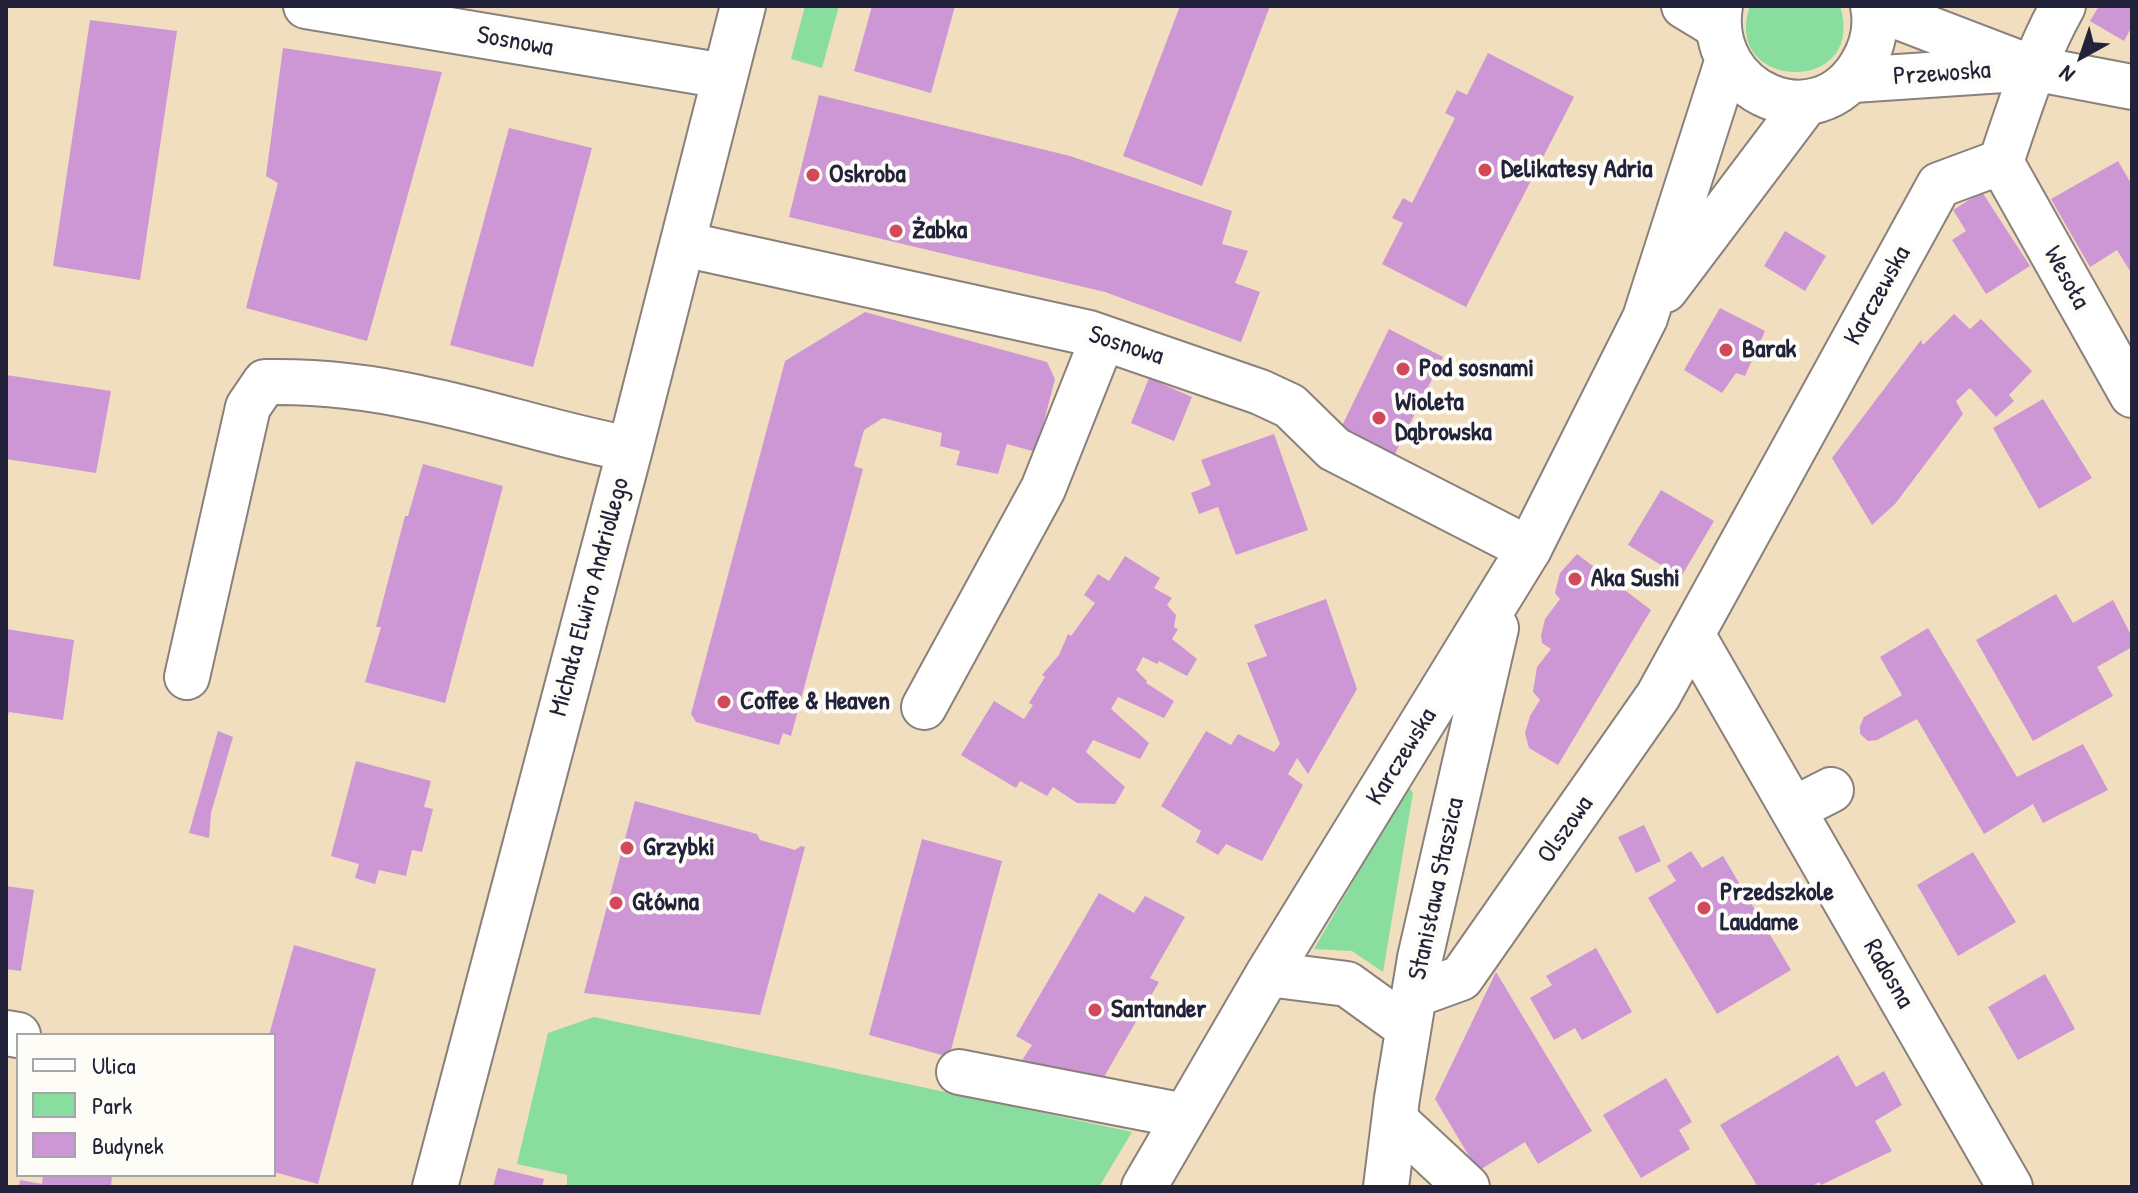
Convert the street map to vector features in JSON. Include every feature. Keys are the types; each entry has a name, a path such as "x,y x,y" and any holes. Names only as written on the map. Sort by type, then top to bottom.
{"street":[{"name":"Sosnowa","path":"306,6 724,76"},
{"name":"Michała Elwiro Andriollego","path":"435,1187 630,449 743,6"},
{"path":"2001,162 2032,68 2063,6"},
{"path":"1712,25 1749,87 1779,101 1806,103 1820,100 1853,80 1873,46 1874,7"},
{"name":"Przewoska","path":"1874,7 2032,68 2132,87"},
{"name":"Karczewska","path":"1645,318 1712,25"},
{"name":"Przewoska","path":"1853,80 2032,68"},
{"name":"Karczewska","path":"1144,1187 1268,974 1529,549 1645,318 1806,103"},
{"name":"Karczewska","path":"1693,636 1939,185 2001,162"},
{"name":"Wesoła","path":"2001,162 2132,395"},
{"name":"Sosnowa","path":"683,244 1103,338 1260,392 1290,406 1334,449 1529,549"},
{"path":"924,707 1043,489 1103,338"},
{"path":"187,677 248,407 265,382 299,381 418,397 587,441 630,449"},
{"name":"Stanisława Staszica","path":"1386,1187 1420,958 1503,594"},
{"name":"Radosna","path":"1693,636 1812,800 2010,1187"},
{"name":"Olszowa","path":"1411,1011 1461,978 1658,696 1693,636"},
{"path":"1268,974 1347,984 1411,1011"},
{"path":"959,1072 1185,1116"},
{"path":"1395,1120 1467,1187"}],"green space":[{"path":"805,6 839,6 822,68 791,59"},
{"path":"1750,6 1840,6 1843,36 1834,56 1816,68 1794,72 1773,67 1755,55 1746,34"},
{"path":"1408,786 1413,793 1383,972 1352,951 1314,949"},
{"path":"594,1017 1132,1132 1099,1187 567,1187 567,1175 517,1164 548,1033"}],"building":[{"path":"872,6 955,6 931,93 854,71"},
{"path":"1180,6 1270,6 1202,186 1123,156"},
{"path":"2099,6 2132,6 2132,26 2124,41 2090,21"},
{"path":"90,20 177,31 140,280 53,266"},
{"path":"283,48 442,72 367,341 246,308 278,183 266,176"},
{"path":"1488,53 1574,97 1466,307 1382,264 1403,223 1392,218 1403,198 1412,203 1455,118 1445,113 1457,90 1467,95"},
{"path":"819,95 1070,156 1232,211 1222,244 1248,251 1235,283 1260,292 1241,342 1105,292 789,217"},
{"path":"509,128 592,148 533,367 450,345"},
{"path":"2118,161 2132,185 2130,271 2117,250 2090,267 2051,199"},
{"path":"1982,192 2030,266 1986,294 1952,240 1966,231 1953,210"},
{"path":"1785,231 1826,256 1805,291 1764,266"},
{"name":"Barak","path":"1720,308 1765,331 1745,376 1736,373 1722,393 1684,370"},
{"path":"865,312 1047,362 1055,379 1036,452 1007,444 998,474 956,465 960,451 940,446 942,433 883,418 864,430 854,466 863,469 791,736 783,733 779,745 696,722 691,714 785,361"},
{"path":"1954,314 1970,329 1981,319 2032,371 2009,395 2014,401 1996,417 1970,388 1956,401 1963,414 1895,504 1872,525 1832,458 1921,340 1923,345"},
{"path":"1389,329 1443,357 1394,456 1340,430"},
{"path":"6,375 111,391 96,473 6,459"},
{"path":"1149,378 1192,397 1174,441 1131,423"},
{"path":"2043,399 2092,478 2039,509 1993,428"},
{"path":"1274,434 1308,530 1236,555 1218,507 1199,514 1191,493 1211,485 1201,460"},
{"path":"423,464 503,486 445,703 365,682 381,627 376,627 405,516 408,516"},
{"path":"1661,490 1714,521 1681,577 1628,545"},
{"path":"1577,554 1651,610 1558,765 1529,748 1525,733 1530,716 1540,700 1533,692 1537,667 1551,649 1542,643 1545,619 1560,599 1555,593 1560,573"},
{"path":"1125,556 1160,578 1154,588 1172,598 1167,605 1176,615 1174,627 1178,629 1172,639 1197,659 1187,676 1159,661 1157,664 1143,657 1136,670 1146,683 1174,701 1164,718 1118,697 1111,709 1149,743 1140,759 1093,740 1086,752 1125,787 1115,804 1077,803 1053,787 1047,796 1020,781 1016,788 961,755 994,701 1024,719 1033,705 1029,703 1045,677 1042,675 1059,655 1068,634 1071,636 1095,603 1084,595 1098,574 1109,581"},
{"path":"2056,594 2073,623 2113,600 2132,637 2132,647 2097,667 2113,696 2033,741 1976,640"},
{"path":"1326,599 1357,689 1308,774 1297,758 1288,774 1303,785 1262,861 1226,844 1218,855 1196,842 1201,831 1161,806 1206,731 1231,745 1238,734 1274,752 1280,744 1247,663 1267,656 1254,625"},
{"path":"1928,628 2017,777 2083,744 2108,790 2043,823 2033,804 1984,834 1917,719 1877,740 1868,741 1860,734 1864,717 1902,695 1880,657"},
{"path":"6,629 74,640 63,720 9,712 6,720"},
{"path":"218,731 233,737 211,813 209,838 189,833"},
{"path":"356,761 431,781 424,807 433,809 422,852 412,850 406,876 379,870 375,884 355,878 359,864 331,856"},
{"path":"635,801 757,834 760,840 795,850 805,847 760,1015 584,993"},
{"path":"1644,825 1661,861 1636,873 1618,837"},
{"path":"922,839 1002,861 949,1057 869,1035"},
{"path":"1691,851 1702,868 1723,856 1791,970 1717,1014 1648,898 1676,881 1667,866"},
{"path":"1973,852 2016,922 1958,956 1917,885"},
{"path":"6,886 34,890 21,971 6,969"},
{"path":"1099,893 1134,913 1145,896 1185,917 1150,978 1159,982 1101,1082 1087,1073 1019,1065 1032,1045 1016,1036"},
{"path":"294,945 376,969 318,1184 276,1173 276,1033 270,1033"},
{"path":"1596,948 1632,1012 1582,1040 1575,1028 1554,1040 1530,998 1552,985 1546,976"},
{"path":"1496,972 1592,1131 1538,1164 1525,1142 1478,1171 1435,1099"},
{"path":"2045,974 2075,1029 2018,1060 1988,1007"},
{"path":"1838,1055 1856,1087 1884,1071 1902,1105 1875,1121 1892,1151 1821,1185 1819,1182 1811,1187 1758,1187 1720,1125"},
{"path":"1666,1078 1692,1122 1679,1130 1690,1149 1641,1178 1603,1115"},
{"path":"498,1168 544,1179 542,1187 493,1187"},
{"path":"43,1177 112,1177 111,1187 19,1187 20,1180 42,1184"}],"place":[{"name":"Delikatesy Adria","path":"1485,170"},
{"name":"Oskroba","path":"813,175"},
{"name":"Żabka","path":"896,231"},
{"name":"Barak","path":"1726,350"},
{"name":"Pod sosnami","path":"1403,369"},
{"name":"Wioleta Dąbrowska","path":"1379,418"},
{"name":"Aka Sushi","path":"1575,579"},
{"name":"Coffee & Heaven","path":"724,702"},
{"name":"Grzybki","path":"627,848"},
{"name":"Główna","path":"616,903"},
{"name":"Przedszkole Laudame","path":"1704,908"},
{"name":"Santander","path":"1095,1010"}]}
